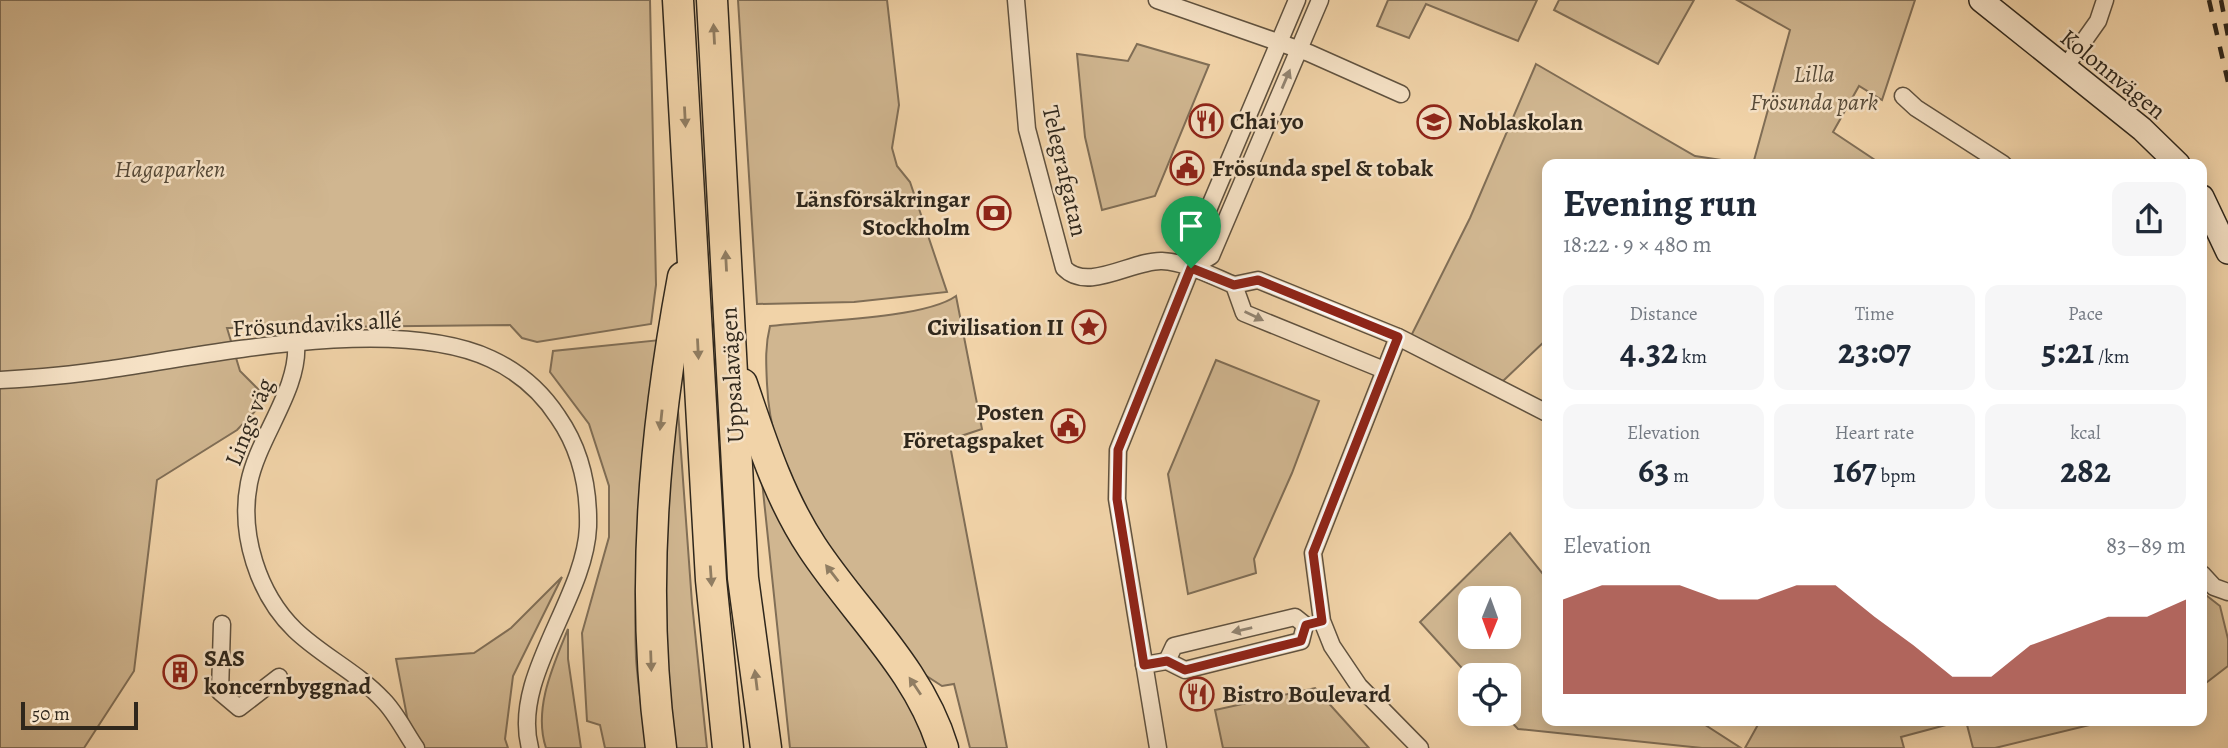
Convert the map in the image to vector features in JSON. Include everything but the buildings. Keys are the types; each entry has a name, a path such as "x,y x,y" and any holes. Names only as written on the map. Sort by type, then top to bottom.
{"highway":[{"name":"Uppsalavägen","path":"678,0 711,580 728,748"},
{"name":"Uppsalavägen","path":"712,0 743,578 766,748"},
{"path":"661,748 652,678 650,617 653,491 668,355 691,232"},
{"path":"732,354 768,459 787,504 812,547 928,705 943,748"}],"street":[{"name":"Telegrafgatan","path":"1016,0 1027,129 1064,268 1072,276 1085,278 1161,261 1191,268"},
{"path":"1157,0 1279,42 1401,94"},
{"path":"1158,748 1117,499 1118,450 1191,268 1192,248 1297,0"},
{"path":"1191,268 1211,256 1320,0"},
{"name":"Kolonnvägen","path":"1982,0 2064,69 2142,129 2173,159"},
{"path":"2064,69 2098,22 2105,0"},
{"path":"1903,96 1916,108 1995,159"},
{"path":"2207,208 2228,252"},
{"path":"1191,268 1234,285 1258,280 1398,337 1542,409"},
{"path":"1234,285 1244,313 1384,370"},
{"path":"1398,337 1313,553 1322,621 1332,646 1359,685 1420,748"},
{"name":"Frösundaviks allé","path":"0,380 101,371 244,348 296,343 407,341 489,358 533,386 564,425 580,458 586,482 588,529 585,551 576,579 542,663 528,706 527,736 530,748"},
{"name":"Lings väg","path":"296,343 296,368 264,437 249,484 248,530 252,554 277,610 295,630 384,701 416,748"},
{"path":"2207,579 2214,587 2228,592"},
{"path":"1167,661 1174,646 1295,617 1306,625"},
{"path":"1306,625 1322,621"},
{"path":"222,624 220,692 239,708 279,677"},
{"path":"1144,665 1167,661 1185,670 1301,641 1306,625"}],"green space":[{"name":"Hagaparken","path":"0,0 650,0 656,285 651,324 537,342 522,338 510,325 227,328 240,371 259,390 264,402 237,430 157,480 134,671 84,748 0,748"},
{"path":"738,0 887,0 899,105 892,148 897,166 910,182 947,292 854,302 757,304"},
{"path":"1388,0 1537,0 1518,41 1426,4 1409,38 1377,26"},
{"path":"1559,0 1694,0 1658,64 1554,10"},
{"name":"Lilla Frösunda park","path":"1737,0 1915,0 1882,100 1859,86 1833,132 1874,159 1754,159 1790,30"},
{"path":"1137,44 1209,65 1155,196 1102,210 1085,137 1077,54 1128,61"},
{"name":"Lilla Frösunda park","path":"1536,64 1695,156 1715,159 1542,159 1542,344 1503,381 1409,340 1470,218"},
{"path":"956,296 982,429 949,440 1007,748 970,748 954,684 942,686 922,673 821,539 784,466 772,426 767,384 766,362 770,326 919,310 941,304"},
{"path":"660,340 645,459 636,578 636,658 647,748 605,748 600,725 587,721 582,633 609,537 609,486 589,424 550,372 553,351"},
{"path":"674,356 692,603 707,748 670,748 660,661"},
{"path":"1216,360 1319,401 1292,473 1254,559 1256,573 1188,594 1168,474"},
{"path":"760,462 905,688 933,748 790,748"},
{"path":"1510,533 1542,573 1542,726 1707,726 1741,748 1702,748 1518,729 1515,726 1521,726 1521,663 1458,664 1420,622"},
{"path":"562,577 513,676 505,739 508,748 424,748 409,727 396,659 474,653 511,628"},
{"path":"2207,596 2220,606 2228,639 2228,666 2207,682"},
{"path":"568,629 568,659 581,748 546,748 543,703"},
{"path":"1315,688 1369,748 1223,748 1215,710"},
{"path":"1757,726 1942,726 1901,737 1904,748 1745,748"},
{"path":"1967,726 2085,726 1995,748 1973,748"}],"railway":[{"path":"2209,0 2228,82"},
{"path":"2221,0 2228,36"}],"place":[{"name":"Chai yo","path":"1206,121"},
{"name":"Noblaskolan","path":"1434,122"},
{"name":"Frösunda spel & tobak","path":"1187,168"},
{"name":"Länsförsäkringar Stockholm","path":"994,213"},
{"name":"Civilisation II","path":"1089,327"},
{"name":"Posten Företagspaket","path":"1068,426"},
{"name":"SAS koncernbyggnad","path":"180,672"},
{"name":"Bistro Boulevard","path":"1197,694"}],"route":[{"path":"1191,268 1234,285 1258,280 1398,337 1313,553 1322,621 1306,625 1301,641 1185,670 1167,661 1144,665 1117,499 1118,450 1191,268"}]}
